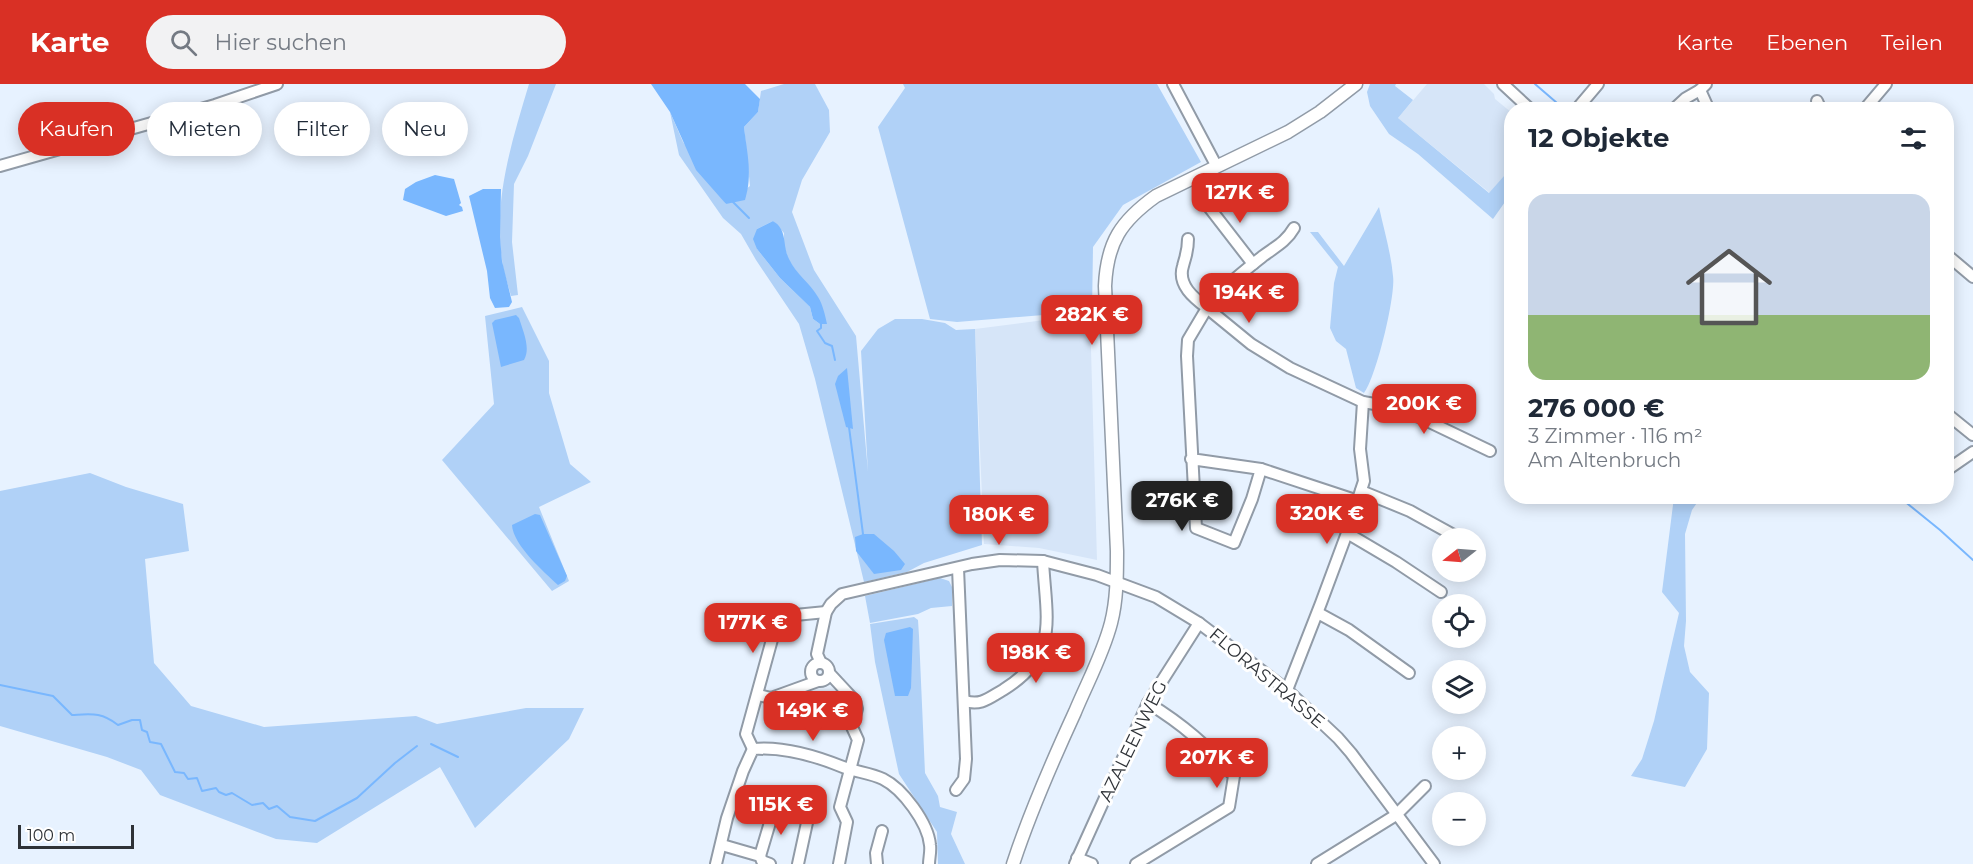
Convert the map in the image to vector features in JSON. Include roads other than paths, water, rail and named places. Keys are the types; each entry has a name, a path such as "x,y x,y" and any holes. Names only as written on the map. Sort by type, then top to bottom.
{"main road":[{"path":"1012,864 1040,789 1095,665 1110,625 1117,583 1105,286 1109,251 1118,232 1141,206 1164,191 1304,123 1356,84"}],"street":[{"path":"0,166 215,105 277,84"},
{"path":"1173,84 1216,165"},
{"path":"1503,84 1523,102"},
{"path":"1583,102 1598,84"},
{"path":"1871,102 1886,84"},
{"path":"1682,102 1703,87 1707,102"},
{"path":"1205,202 1253,264"},
{"path":"1261,469 1252,499 1234,543 1196,528 1191,459 1188,340 1218,294 1253,264 1281,245 1294,228"},
{"path":"1188,238 1188,253 1182,268 1183,282 1192,297 1251,344 1290,368 1363,402 1398,408 1490,451"},
{"path":"1954,261 1973,277"},
{"path":"1287,690 1318,613 1364,481 1360,449 1363,402"},
{"path":"1954,420 1973,435"},
{"path":"1954,465 1973,452"},
{"path":"1191,459 1261,469 1359,496 1410,511 1441,528"},
{"path":"1347,533 1441,592"},
{"name":"FLORASTRASSE","path":"826,612 842,594 1000,560 1043,561 1066,566 1156,597 1199,623 1287,690 1338,738 1434,864"},
{"path":"965,701 980,703 1005,689 1028,672 1041,653 1046,627 1043,561"},
{"path":"956,790 964,779 966,759 958,568"},
{"path":"716,864 727,818 753,749 746,734 776,625 785,616 826,612 817,654 821,663"},
{"path":"1318,613 1349,630 1409,673"},
{"name":"AZALEENWEG","path":"1076,861 1148,703 1199,623"},
{"path":"818,681 812,677 811,671 814,664 821,663 827,666 829,673 855,701 856,709 852,727 858,740 840,807 847,822 839,864"},
{"path":"758,695 771,698 825,679 829,673"},
{"path":"1136,864 1228,807 1234,776 1204,744 1169,716 1148,703"},
{"path":"753,749 769,747 822,759 884,779 900,791 926,829 930,846 929,864"},
{"path":"1317,864 1396,815 1425,786"},
{"path":"722,845 763,861 774,809"},
{"path":"798,864 808,818"},
{"path":"876,864 876,853 882,831"},
{"path":"1076,861 1092,864"}],"water":[{"path":"651,84 745,84 760,99 758,112 744,127 749,173 745,200 726,204 696,170 670,112"},
{"path":"435,175 454,179 461,203 459,205 463,211 446,216 403,200 405,189"},
{"path":"483,189 501,189 500,237 502,261 512,302 509,307 495,308 490,298 487,271 469,196"},
{"path":"773,221 781,229 792,264 820,300 827,324 820,324 813,319 810,307 780,278 757,249 753,239 757,229"},
{"path":"516,315 526,339 526,355 524,360 501,367 492,323 495,320"},
{"path":"847,368 853,429 846,427 835,384 838,376"},
{"path":"535,514 540,515 567,576 565,581 558,585 530,558 514,533 512,525"},
{"path":"874,534 894,551 905,564 901,570 874,574 856,551 855,537"},
{"path":"910,627 913,629 911,688 908,696 895,696 884,640 886,633"}],"waterway":[{"path":"1535,84 1556,102"},
{"path":"732,201 749,218"},
{"path":"821,321 821,328 817,331 825,343 832,346 835,360"},
{"path":"849,427 863,534"},
{"path":"1908,504 1973,560"},
{"path":"0,685 53,696 72,715 101,716 118,725 140,720 142,730 147,732 150,742 161,744 175,772 184,773 188,779 197,778 202,791 216,788 219,792 226,795 232,793 252,805 263,803 269,809 277,806 290,817 315,821 357,798 417,746"},
{"path":"431,744 458,757"}]}
